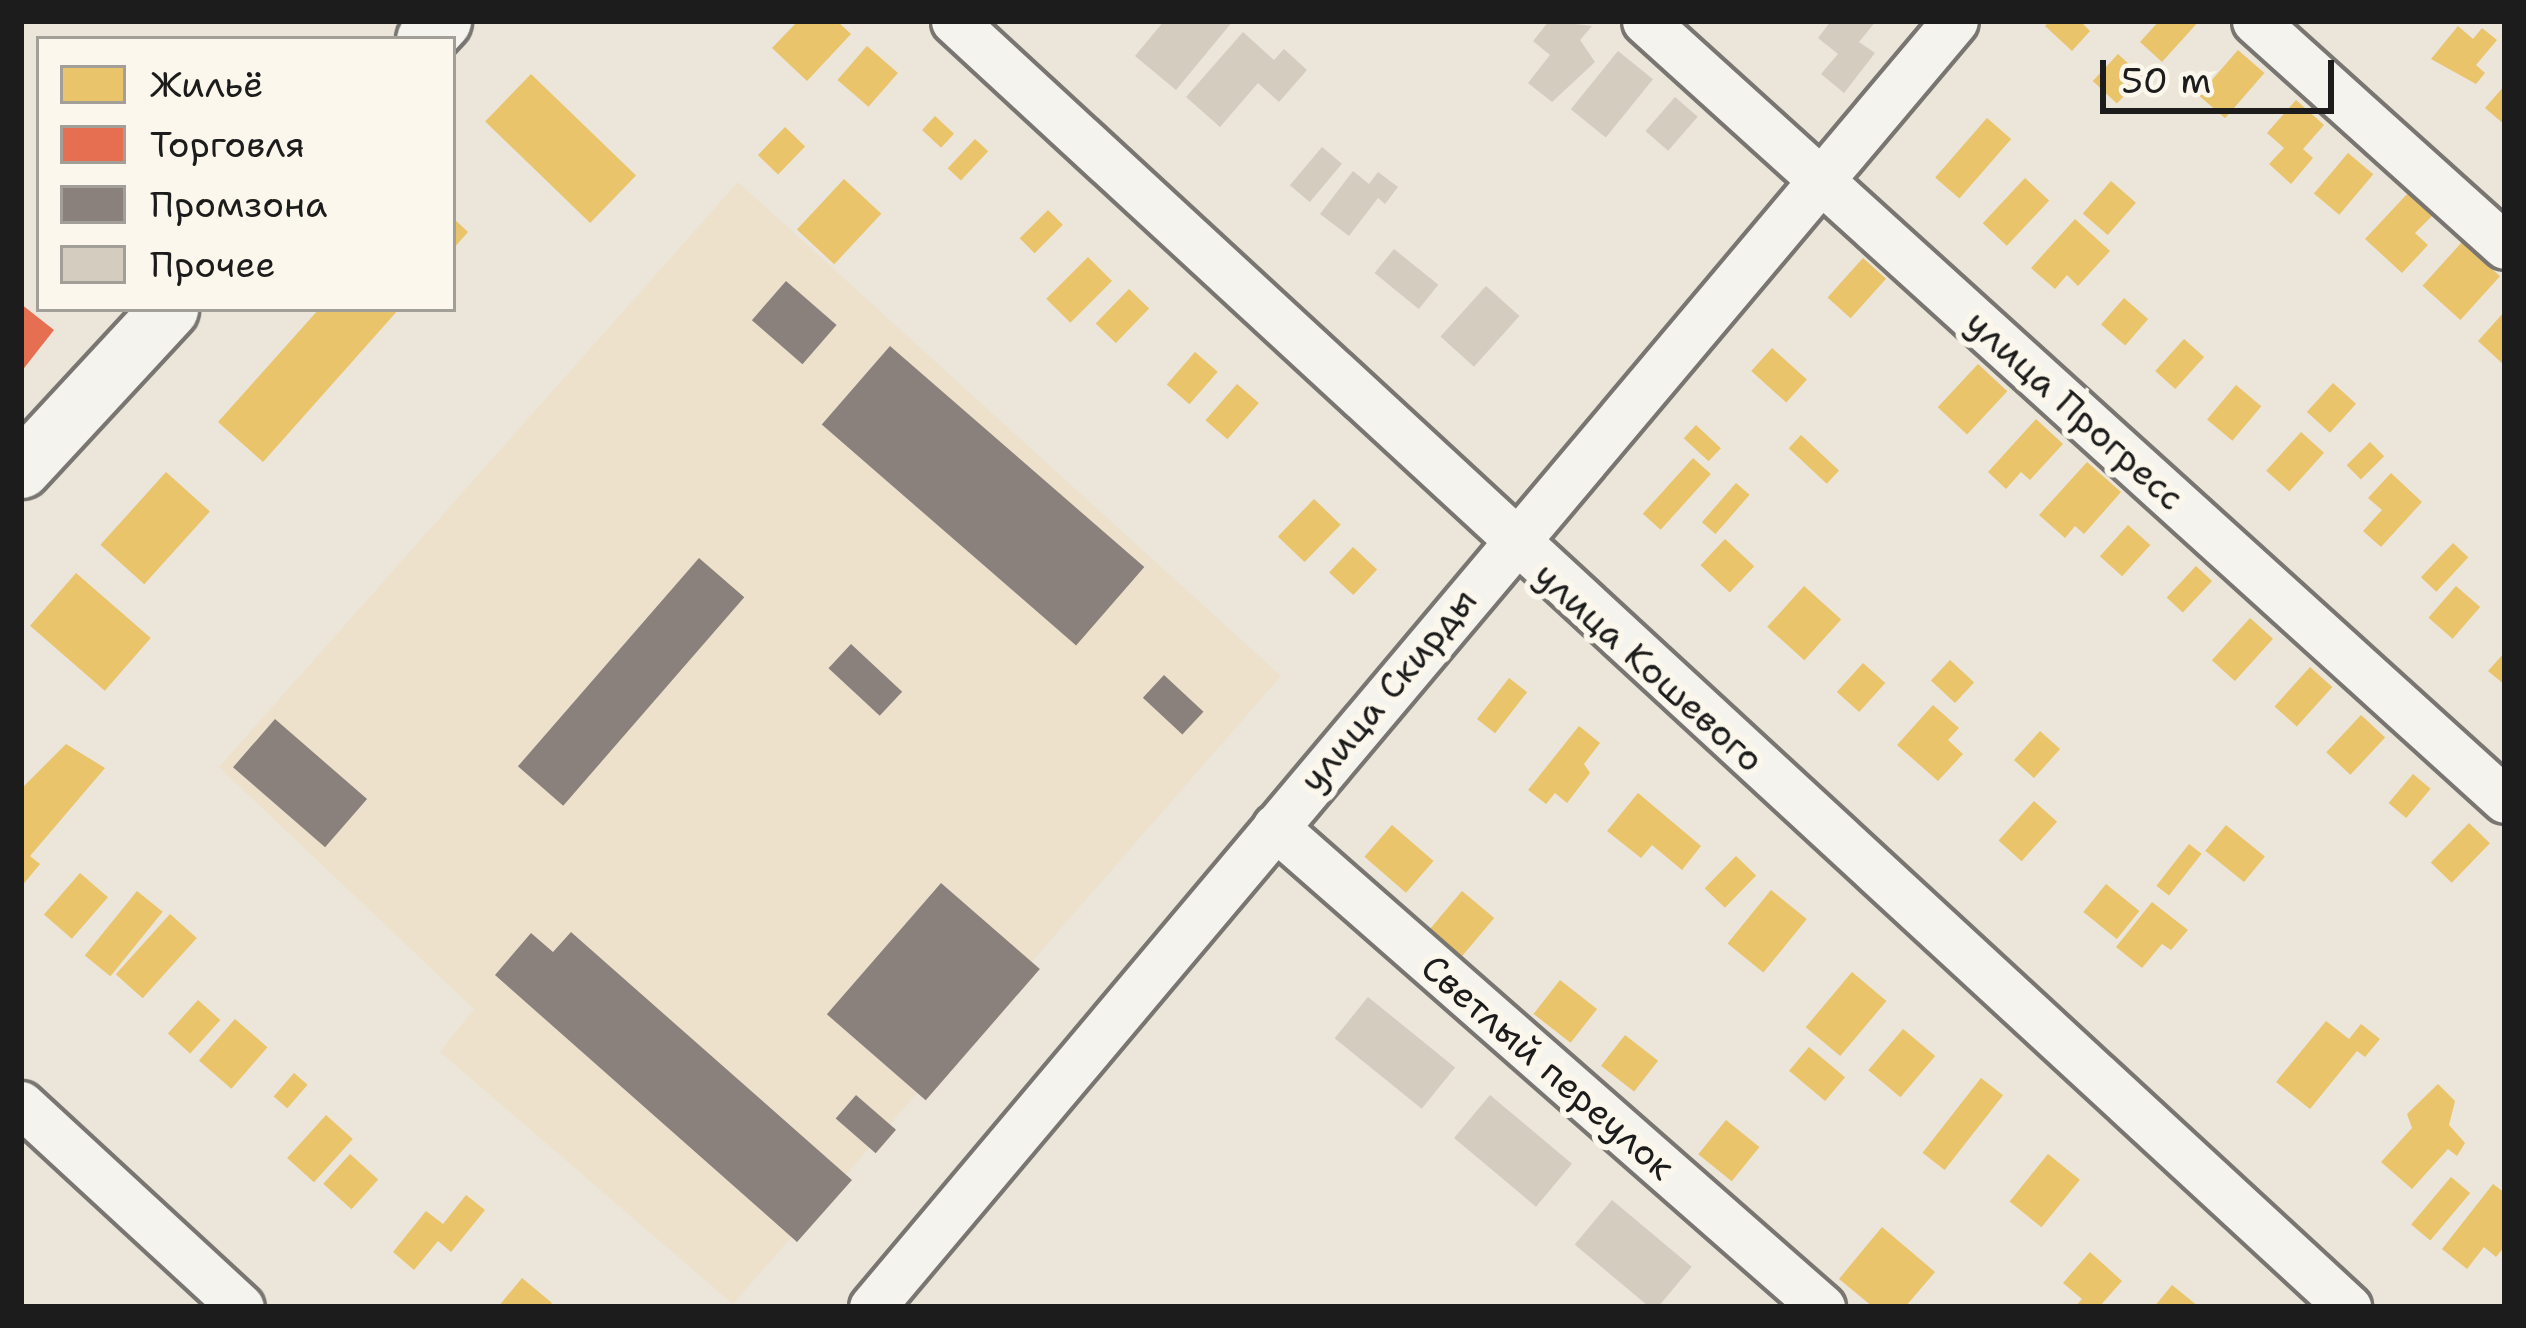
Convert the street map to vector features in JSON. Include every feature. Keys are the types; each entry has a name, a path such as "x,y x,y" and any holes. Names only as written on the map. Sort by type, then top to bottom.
{"main road":[{"path":"29,447 166,312"}],"street":[{"name":"улица Кошевого","path":"954,21 1512,542 2348,1307"},
{"name":"улица Прогресс","path":"1646,21 2505,800"},
{"name":"улица Скирды","path":"872,1307 1954,21"},
{"path":"2255,21 2505,246"},
{"name":"Светлый переулок","path":"1275,827 1822,1307"},
{"path":"29,1129 241,1307"}],"shaded area":[{"path":"738,182 1281,676 733,1304 440,1052 474,1009 219,767"}],"building: Жильё":[{"path":"798,21 837,21 851,34 807,81 772,48"},
{"path":"2050,21 2080,21 2090,31 2072,51 2045,26"},
{"path":"2159,21 2199,21 2162,62 2140,42"},
{"path":"2458,26 2473,39 2482,28 2497,40 2476,65 2485,73 2476,84 2431,59"},
{"path":"867,46 898,73 868,107 837,80"},
{"path":"2238,50 2264,73 2225,118 2199,95"},
{"path":"2118,54 2142,77 2117,104 2093,81"},
{"path":"531,74 636,175 590,223 485,121"},
{"path":"2505,85 2505,125 2485,108"},
{"path":"2296,100 2324,125 2303,149 2313,158 2291,184 2269,164 2284,148 2267,133"},
{"path":"935,116 954,134 941,148 922,130"},
{"path":"1987,118 2011,139 1959,199 1935,178"},
{"path":"785,127 805,146 778,175 758,155"},
{"path":"975,139 988,151 961,181 948,168"},
{"path":"2348,153 2373,174 2339,215 2314,194"},
{"path":"2025,178 2049,201 2007,246 1983,223"},
{"path":"844,179 881,214 834,264 797,229"},
{"path":"2111,181 2136,203 2108,235 2083,213"},
{"path":"2408,193 2432,216 2415,233 2428,245 2402,273 2365,239"},
{"path":"1048,210 1063,225 1035,253 1020,238"},
{"path":"2075,219 2110,251 2078,286 2067,275 2055,289 2031,268"},
{"path":"456,221 468,232 456,246"},
{"path":"2462,242 2500,276 2460,320 2423,286"},
{"path":"1088,257 1112,281 1070,323 1046,299"},
{"path":"1863,258 1886,279 1851,318 1828,297"},
{"path":"1129,289 1149,308 1116,343 1096,324"},
{"path":"2124,298 2148,319 2125,345 2101,324"},
{"path":"2505,311 2505,366 2478,341"},
{"path":"316,312 396,312 263,462 218,422"},
{"path":"2184,339 2204,357 2175,389 2155,371"},
{"path":"1772,348 1807,379 1786,402 1751,371"},
{"path":"1195,352 1218,372 1189,404 1167,384"},
{"path":"1978,364 2007,391 1967,434 1938,407"},
{"path":"2333,383 2356,404 2330,433 2307,412"},
{"path":"1237,384 1259,403 1227,439 1206,420"},
{"path":"2236,385 2261,406 2232,441 2207,419"},
{"path":"2036,419 2063,444 2030,480 2021,472 2006,489 1988,472"},
{"path":"1696,425 1721,448 1709,461 1684,438"},
{"path":"2301,432 2324,453 2289,491 2266,471"},
{"path":"1801,435 1839,470 1827,484 1789,448"},
{"path":"2370,442 2384,456 2361,479 2347,465"},
{"path":"1693,458 1711,474 1661,530 1643,514"},
{"path":"2087,462 2121,492 2084,534 2075,526 2065,538 2039,515"},
{"path":"166,472 210,511 144,584 100,545"},
{"path":"2391,473 2422,502 2381,547 2363,531 2382,510 2368,498"},
{"path":"1736,483 1750,495 1715,534 1702,522"},
{"path":"1314,499 1341,525 1304,562 1278,536"},
{"path":"2128,525 2150,545 2122,576 2100,556"},
{"path":"1725,539 1754,566 1730,593 1700,565"},
{"path":"2453,543 2468,557 2436,592 2421,577"},
{"path":"1353,547 1377,570 1353,595 1329,573"},
{"path":"2196,566 2212,581 2183,612 2167,597"},
{"path":"76,573 151,638 105,691 30,626"},
{"path":"1804,586 1841,619 1804,660 1767,627"},
{"path":"2456,586 2480,607 2453,639 2428,618"},
{"path":"2250,618 2273,639 2235,681 2212,660"},
{"path":"2505,652 2505,685 2488,671"},
{"path":"1950,660 1974,683 1955,703 1931,680"},
{"path":"1863,663 1885,683 1859,712 1837,692"},
{"path":"2310,667 2332,687 2297,726 2275,706"},
{"path":"1509,678 1527,692 1495,733 1477,719"},
{"path":"1933,705 1959,728 1948,740 1963,754 1938,781 1897,745"},
{"path":"2361,715 2385,738 2350,775 2326,752"},
{"path":"1579,726 1600,743 1584,764 1590,773 1567,803 1555,793 1546,804 1528,790"},
{"path":"2040,731 2060,749 2034,778 2014,760"},
{"path":"66,744 105,768 30,856 40,864 21,887 21,789"},
{"path":"2413,774 2431,789 2406,818 2389,803"},
{"path":"1638,793 1701,846 1682,870 1652,845 1641,858 1607,831"},
{"path":"2034,801 2057,822 2022,861 1999,840"},
{"path":"2469,823 2490,843 2452,883 2431,863"},
{"path":"1392,825 1434,861 1406,893 1364,857"},
{"path":"2226,825 2265,856 2244,882 2205,851"},
{"path":"2189,844 2202,854 2169,896 2156,886"},
{"path":"1736,856 1756,875 1725,908 1705,888"},
{"path":"80,873 108,897 72,939 44,915"},
{"path":"2106,884 2139,911 2117,939 2083,912"},
{"path":"1771,890 1807,919 1763,973 1728,944"},
{"path":"137,891 163,912 110,976 85,956"},
{"path":"1462,891 1494,918 1460,959 1428,932"},
{"path":"2152,902 2188,930 2171,950 2162,944 2142,968 2116,947"},
{"path":"170,914 197,938 143,998 116,974"},
{"path":"1852,972 1886,1001 1840,1056 1806,1027"},
{"path":"1560,980 1597,1009 1571,1043 1534,1014"},
{"path":"198,1000 220,1020 190,1054 168,1033"},
{"path":"235,1019 267,1047 231,1089 199,1061"},
{"path":"2326,1021 2349,1039 2361,1024 2380,1039 2365,1057 2357,1051 2310,1109 2276,1082"},
{"path":"1903,1029 1935,1056 1900,1097 1868,1070"},
{"path":"1625,1035 1658,1061 1634,1092 1601,1066"},
{"path":"1809,1047 1845,1077 1825,1101 1789,1071"},
{"path":"294,1073 308,1085 287,1108 274,1096"},
{"path":"1981,1078 2003,1095 1945,1170 1923,1153"},
{"path":"2438,1084 2455,1101 2449,1125 2465,1143 2457,1156 2448,1149 2412,1189 2381,1162 2412,1128 2407,1114"},
{"path":"326,1115 353,1139 314,1182 287,1158"},
{"path":"1726,1120 1759,1147 1732,1181 1698,1154"},
{"path":"350,1154 378,1179 351,1209 323,1184"},
{"path":"2048,1154 2080,1180 2041,1227 2010,1201"},
{"path":"2451,1177 2470,1193 2430,1241 2411,1224"},
{"path":"2493,1184 2505,1193 2505,1246 2496,1257 2484,1247 2467,1269 2442,1249"},
{"path":"466,1195 485,1210 451,1252 438,1241 414,1270 393,1252 426,1211 443,1224"},
{"path":"1882,1227 1935,1272 1905,1307 1873,1307 1839,1279"},
{"path":"2090,1252 2122,1281 2099,1307 2075,1307 2082,1299 2063,1283"},
{"path":"522,1278 552,1303 548,1307 498,1307"},
{"path":"2172,1285 2199,1307 2154,1307"}],"building: Торговля":[{"path":"21,304 54,330 21,372"}],"building: Промзона":[{"path":"786,281 837,325 802,364 752,320"},
{"path":"890,346 1144,567 1076,646 822,424"},
{"path":"699,558 744,597 563,806 518,766"},
{"path":"851,644 902,692 880,716 828,668"},
{"path":"1164,675 1203,712 1182,734 1143,698"},
{"path":"275,719 367,799 325,847 233,767"},
{"path":"941,883 1040,969 926,1100 827,1014"},
{"path":"571,932 852,1180 797,1242 495,975 531,933 553,952"},
{"path":"856,1095 896,1130 876,1153 836,1118"}],"building: Прочее":[{"path":"1164,21 1233,21 1176,90 1135,56"},
{"path":"1549,21 1592,26 1580,40 1595,62 1552,102 1528,83 1550,55 1533,41"},
{"path":"1831,21 1876,21 1859,42 1875,53 1844,93 1821,74 1838,54 1818,38"},
{"path":"1243,32 1274,60 1284,49 1307,70 1279,102 1258,83 1220,127 1186,97"},
{"path":"1618,51 1653,79 1606,138 1571,109"},
{"path":"1675,97 1698,117 1668,151 1645,131"},
{"path":"1322,147 1342,164 1310,202 1290,185"},
{"path":"1353,171 1369,184 1378,172 1398,187 1385,204 1378,198 1349,236 1320,214"},
{"path":"1394,249 1438,285 1419,309 1374,273"},
{"path":"1486,286 1519,316 1474,367 1440,337"},
{"path":"1368,997 1455,1067 1422,1109 1335,1038"},
{"path":"1490,1095 1572,1164 1536,1207 1454,1138"},
{"path":"1612,1200 1692,1267 1658,1307 1649,1307 1575,1244"}]}
